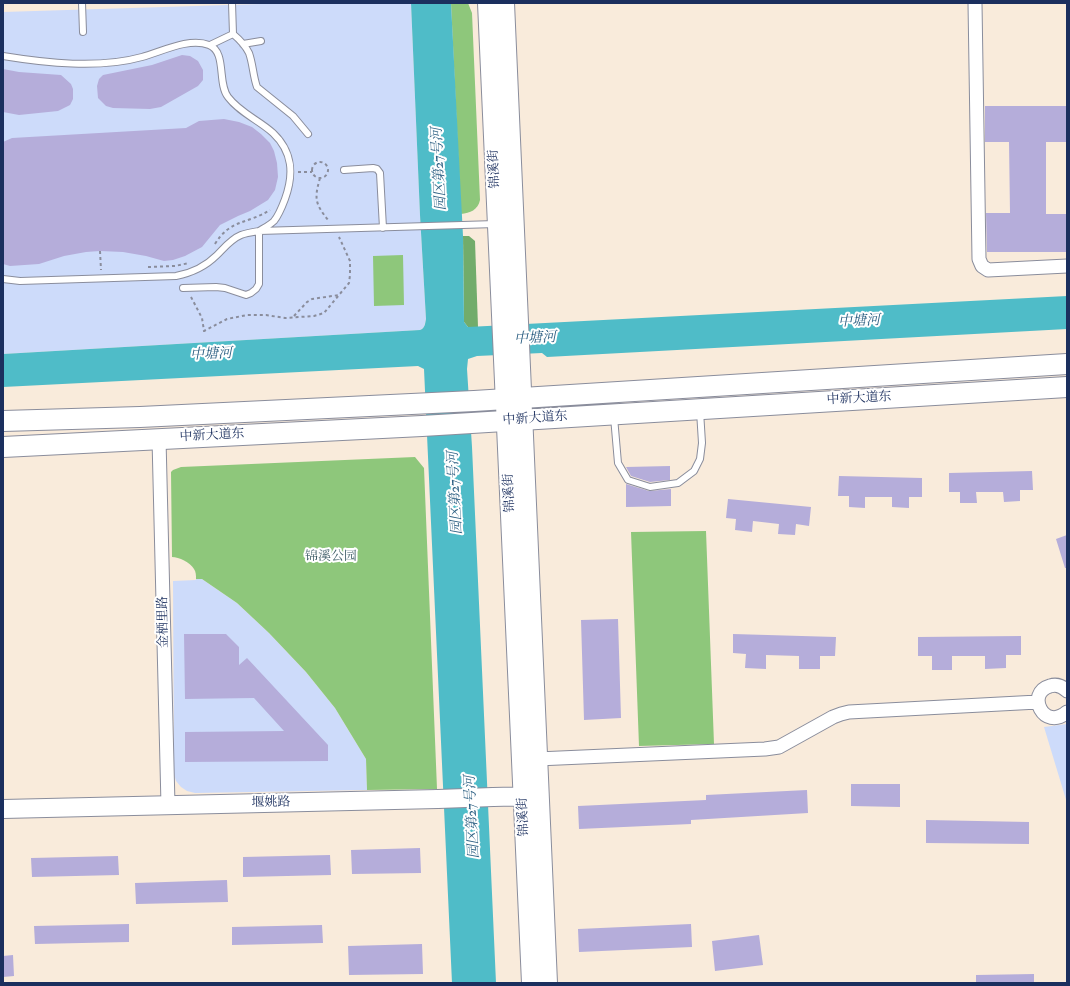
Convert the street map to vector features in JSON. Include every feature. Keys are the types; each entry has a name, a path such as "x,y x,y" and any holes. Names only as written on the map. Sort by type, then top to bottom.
{"main road":[{"name":"锦溪街","path":"487,3 498,224 510,322"},
{"name":"锦溪街","path":"504,3 511,356 537,759 531,796 548,983"},
{"name":"中新大道东","path":"3,421 474,401 1067,364"},
{"name":"中新大道东","path":"3,447 422,426 1067,387"},
{"name":"锦溪街","path":"515,420 531,796 531,983"},
{"name":"堰姚路","path":"3,809 531,796"}],"street":[{"path":"976,3 979,260 982,266 988,270 1067,266"},
{"name":"金栖里路","path":"159,439 168,805"},
{"path":"1067,691 1061,686 1056,685 1046,687 1040,695 1038,702 1040,710 1048,716 1058,718 1067,712"},
{"path":"537,759 768,749 779,747 840,714 849,712 1038,702"}],"lane":[{"path":"82,3 83,32"},
{"path":"232,3 233,34 243,44 249,53 258,87 293,116 308,134"},
{"path":"210,45 233,34"},
{"path":"243,44 260,41"},
{"path":"3,56 31,61 61,63 114,62 141,57 168,48 188,44 200,43 210,45 218,52 221,61 222,84 228,98 241,111 271,131 282,142 289,160 291,180 282,208 273,221 259,231"},
{"path":"344,170 373,168 377,169 380,173 383,228"},
{"path":"3,279 20,281 176,276 190,273 204,266 229,242 240,235 259,231 498,224"},
{"path":"183,288 216,287 225,288 246,295 251,293 259,284 259,231"},
{"path":"614,414 618,464 628,480 650,487 678,483 694,471 700,459 702,443 700,408"}],"path":[{"path":"321,162 326,165 329,170 325,177 320,178 314,176 312,168 314,165 321,162"},
{"path":"191,296 202,318 204,331 227,319 242,316 257,314 285,318 314,316 324,313 349,283 350,261 345,247 335,229 318,207 316,191 320,178"},
{"path":"212,248 222,234 232,226 251,220 272,209"},
{"path":"100,251 102,278"},
{"path":"146,267 175,266 192,262"},
{"path":"94,270 101,270"},
{"path":"293,317 307,302 312,299 339,295"}],"shaded area":[{"path":"292,3 411,3 426,319 424,327 420,330 3,354 3,12"},
{"path":"202,579 237,603 269,633 306,672 335,708 366,759 367,790 195,793 187,791 176,781 174,774 173,581"},
{"path":"1067,724 1067,803 1044,727"}],"green space":[{"path":"451,3 468,3 472,13 480,200 475,209 461,214"},
{"path":"463,236 469,236 475,241 478,327 468,327 464,322"},
{"path":"403,255 404,305 374,306 373,256"},
{"name":"锦溪公园","path":"415,457 424,468 437,789 367,790 366,759 335,708 306,672 269,633 237,603 202,579 196,579 195,570 187,562 172,557 171,472 181,467"},
{"path":"706,531 714,744 639,746 631,532"}],"water":[{"path":"411,3 451,3 463,236 464,322 468,327 1067,296 1067,329 547,357 542,353 477,356 468,359 467,369 472,447 496,983 452,983 424,369 418,366 3,387 3,354 420,330 423,328 426,319"}],"building":[{"path":"182,55 190,56 198,61 203,70 203,80 198,86 161,107 150,109 113,108 106,106 98,98 97,86 99,79 103,75 152,65"},
{"path":"3,69 19,72 61,75 71,84 73,89 73,99 70,105 58,111 19,115 3,112"},
{"path":"985,106 1067,106 1067,142 1046,142 1046,214 1067,214 1067,252 987,252 986,213 1010,213 1009,142 985,142"},
{"path":"224,119 239,122 252,127 270,143 277,163 278,177 275,190 268,200 250,211 220,225 202,247 185,256 164,261 123,252 100,251 64,256 39,264 10,266 3,264 3,142 12,138 186,128 199,121"},
{"path":"670,466 670,480 650,482 631,476 626,467"},
{"path":"1032,471 1033,490 1020,490 1020,501 1004,502 1003,492 976,492 977,503 960,503 960,492 949,492 949,473"},
{"path":"839,476 922,478 922,497 909,497 909,508 892,507 892,497 865,497 865,508 849,507 849,496 838,496"},
{"path":"626,484 649,491 671,489 671,506 626,507"},
{"path":"728,499 811,507 809,526 796,524 795,535 778,534 779,524 753,521 752,532 735,530 736,519 726,518"},
{"path":"1067,535 1067,568 1065,568 1056,539"},
{"path":"618,619 621,718 584,720 581,620"},
{"path":"184,634 226,634 239,647 239,665 247,658 328,745 328,761 185,762 185,732 284,731 254,698 185,699"},
{"path":"733,634 836,637 835,656 820,656 820,669 799,669 799,656 766,655 766,669 745,668 746,654 733,653"},
{"path":"1021,636 1021,655 1006,655 1006,668 985,669 985,656 952,656 952,670 932,670 932,656 918,656 918,637"},
{"path":"851,784 900,784 900,807 851,806"},
{"path":"807,790 808,813 691,820 691,824 579,829 578,806 706,800 706,795"},
{"path":"926,820 1029,822 1029,844 926,843"},
{"path":"420,848 421,873 352,874 351,850"},
{"path":"330,855 331,875 243,877 243,857"},
{"path":"118,856 119,875 32,877 31,858"},
{"path":"227,880 228,902 136,904 135,883"},
{"path":"129,924 129,942 35,944 34,926"},
{"path":"691,924 692,947 579,952 578,929"},
{"path":"322,925 323,943 232,945 232,927"},
{"path":"759,935 763,965 715,971 712,941"},
{"path":"422,944 423,974 349,975 348,946"},
{"path":"13,955 14,976 3,977 3,956"},
{"path":"1034,974 1034,983 976,983 976,975"}],"water label":[{"name":"园区第27号河","path":"440,169"},
{"name":"中塘河","path":"859,322"},
{"name":"中塘河","path":"535,339"},
{"name":"中塘河","path":"211,355"},
{"name":"园区第27号河","path":"456,493"},
{"name":"园区第27号河","path":"473,817"}]}
